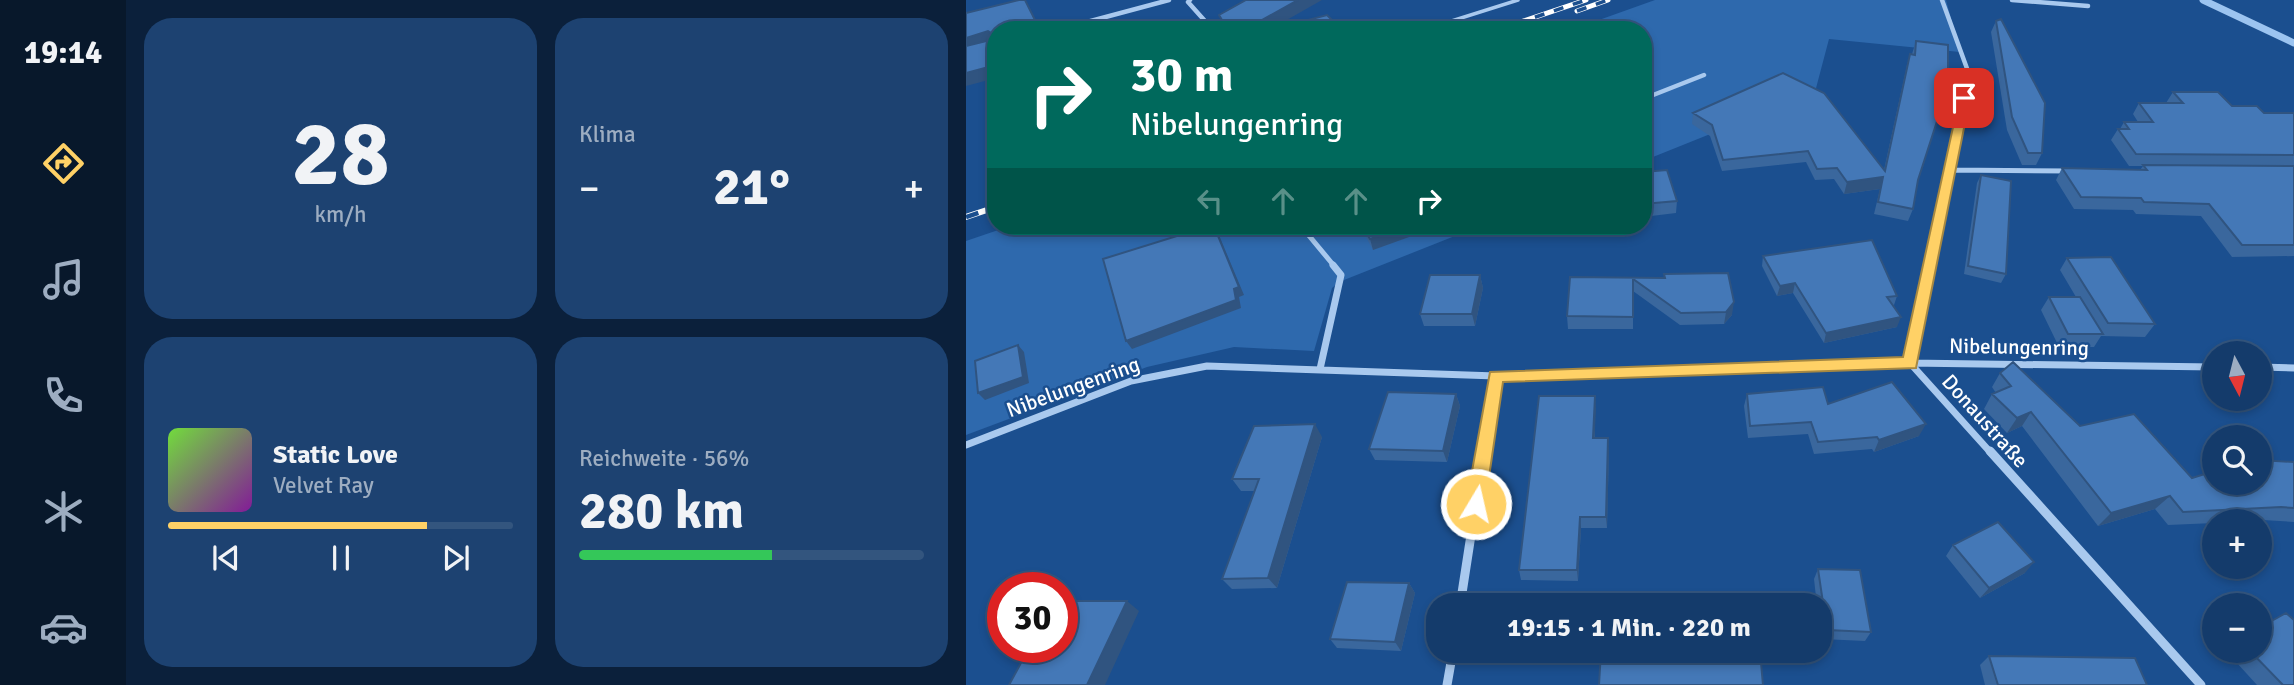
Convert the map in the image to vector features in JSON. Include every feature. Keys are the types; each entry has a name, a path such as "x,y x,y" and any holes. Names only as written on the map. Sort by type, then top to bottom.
{"street":[{"path":"1091,21 1169,0"},
{"path":"1190,0 1188,2 1205,21"},
{"path":"1910,363 1969,74 1942,0"},
{"path":"2012,0 2088,6"},
{"path":"1652,95 1704,75"},
{"path":"1951,170 2073,171"},
{"path":"1312,235 1341,275 1320,369"},
{"name":"Nibelungenring","path":"966,445 1131,380 1207,366 1496,376 1910,363 2202,367"},
{"name":"Donaustraße","path":"1910,363 2201,685"},
{"path":"2272,367 2294,368"},
{"path":"1462,593 1496,376"},
{"path":"1447,685 1451,663"}],"lane":[{"path":"1452,21 1518,0"}],"shaded area":[{"path":"1655,0 1946,0 1960,52 1829,39 1815,92 1652,157 1652,21 1596,21"},
{"path":"987,234 1457,235 1339,282 1332,288 1314,351 1234,347 1147,367 966,435 966,241"}],"building":[{"path":"1025,0 1036,21 987,21 987,31 966,38 966,13"},
{"path":"1246,0 1298,0 1260,21 1223,21 1219,15"},
{"path":"1327,15 1333,21 1304,21"},
{"path":"2001,19 2045,103 2042,153 2028,153 2012,117 1996,21"},
{"path":"987,41 987,67 966,73 966,46"},
{"path":"1916,41 1948,45 1948,111 1941,109 1918,180 1913,209 1878,202 1883,177 1847,182 1837,168 1817,169 1808,151 1723,160 1712,125 1693,113 1783,73 1824,93 1885,171 1910,54 1915,55"},
{"path":"2173,92 2218,92 2232,106 2257,106 2264,113 2294,113 2294,155 2136,154 2118,129 2129,129 2124,122 2153,122 2139,103 2183,103"},
{"path":"2143,165 2294,166 2294,245 2242,245 2209,204 2144,202 2141,198 2081,197 2062,168 2147,170"},
{"path":"1667,170 1677,201 1652,203 1652,171"},
{"path":"1981,175 2011,181 2006,274 1968,266"},
{"path":"1180,235 1218,235 1239,287 1234,289 1236,300 1126,341 1103,259"},
{"path":"1872,240 1897,296 1887,297 1901,317 1826,333 1795,283 1780,286 1763,256"},
{"path":"2111,257 2155,324 2108,323 2067,258"},
{"path":"1728,273 1734,302 1726,312 1681,313 1633,279 1633,317 1567,316 1570,277 1665,278 1664,274"},
{"path":"1430,275 1480,275 1472,314 1420,314"},
{"path":"2049,297 2080,297 2103,334 2068,334"},
{"path":"1018,345 1023,377 978,393 975,361"},
{"path":"2013,362 2080,426 2134,414 2192,478 2202,475 2202,495 2272,495 2272,461 2294,462 2294,508 2202,509 2183,512 2170,496 2111,513 2031,412 2017,418 1992,394 2011,386 2000,373"},
{"path":"1892,382 1926,424 1879,440 1877,437 1818,442 1811,422 1750,426 1747,394 1823,387 1828,404"},
{"path":"1388,392 1456,394 1443,451 1369,449"},
{"path":"1539,396 1595,396 1593,438 1608,438 1606,517 1580,517 1577,570 1519,570"},
{"path":"1315,424 1268,578 1222,579 1259,479 1232,479 1254,426"},
{"path":"1998,522 2034,562 1989,588 1953,545"},
{"path":"1818,569 1860,570 1871,632 1832,630 1832,593 1822,593"},
{"path":"1347,582 1409,583 1395,642 1330,639"},
{"path":"1078,601 1127,601 1087,685 1009,685 1021,663 1078,663"},
{"path":"2286,613 2294,620 2294,685 2283,685 2262,663 2272,663 2272,621"},
{"path":"1989,656 2135,658 2147,685 1998,685"},
{"path":"1600,663 1761,663 1763,685 1599,685"}],"waterway":[{"path":"2203,0 2294,43"}],"railway":[{"path":"1524,21 1586,0"},
{"path":"1577,11 1608,0"},
{"path":"966,217 987,210"}],"route":[{"path":"1476,504 1496,376 1910,363 1964,98"}]}
